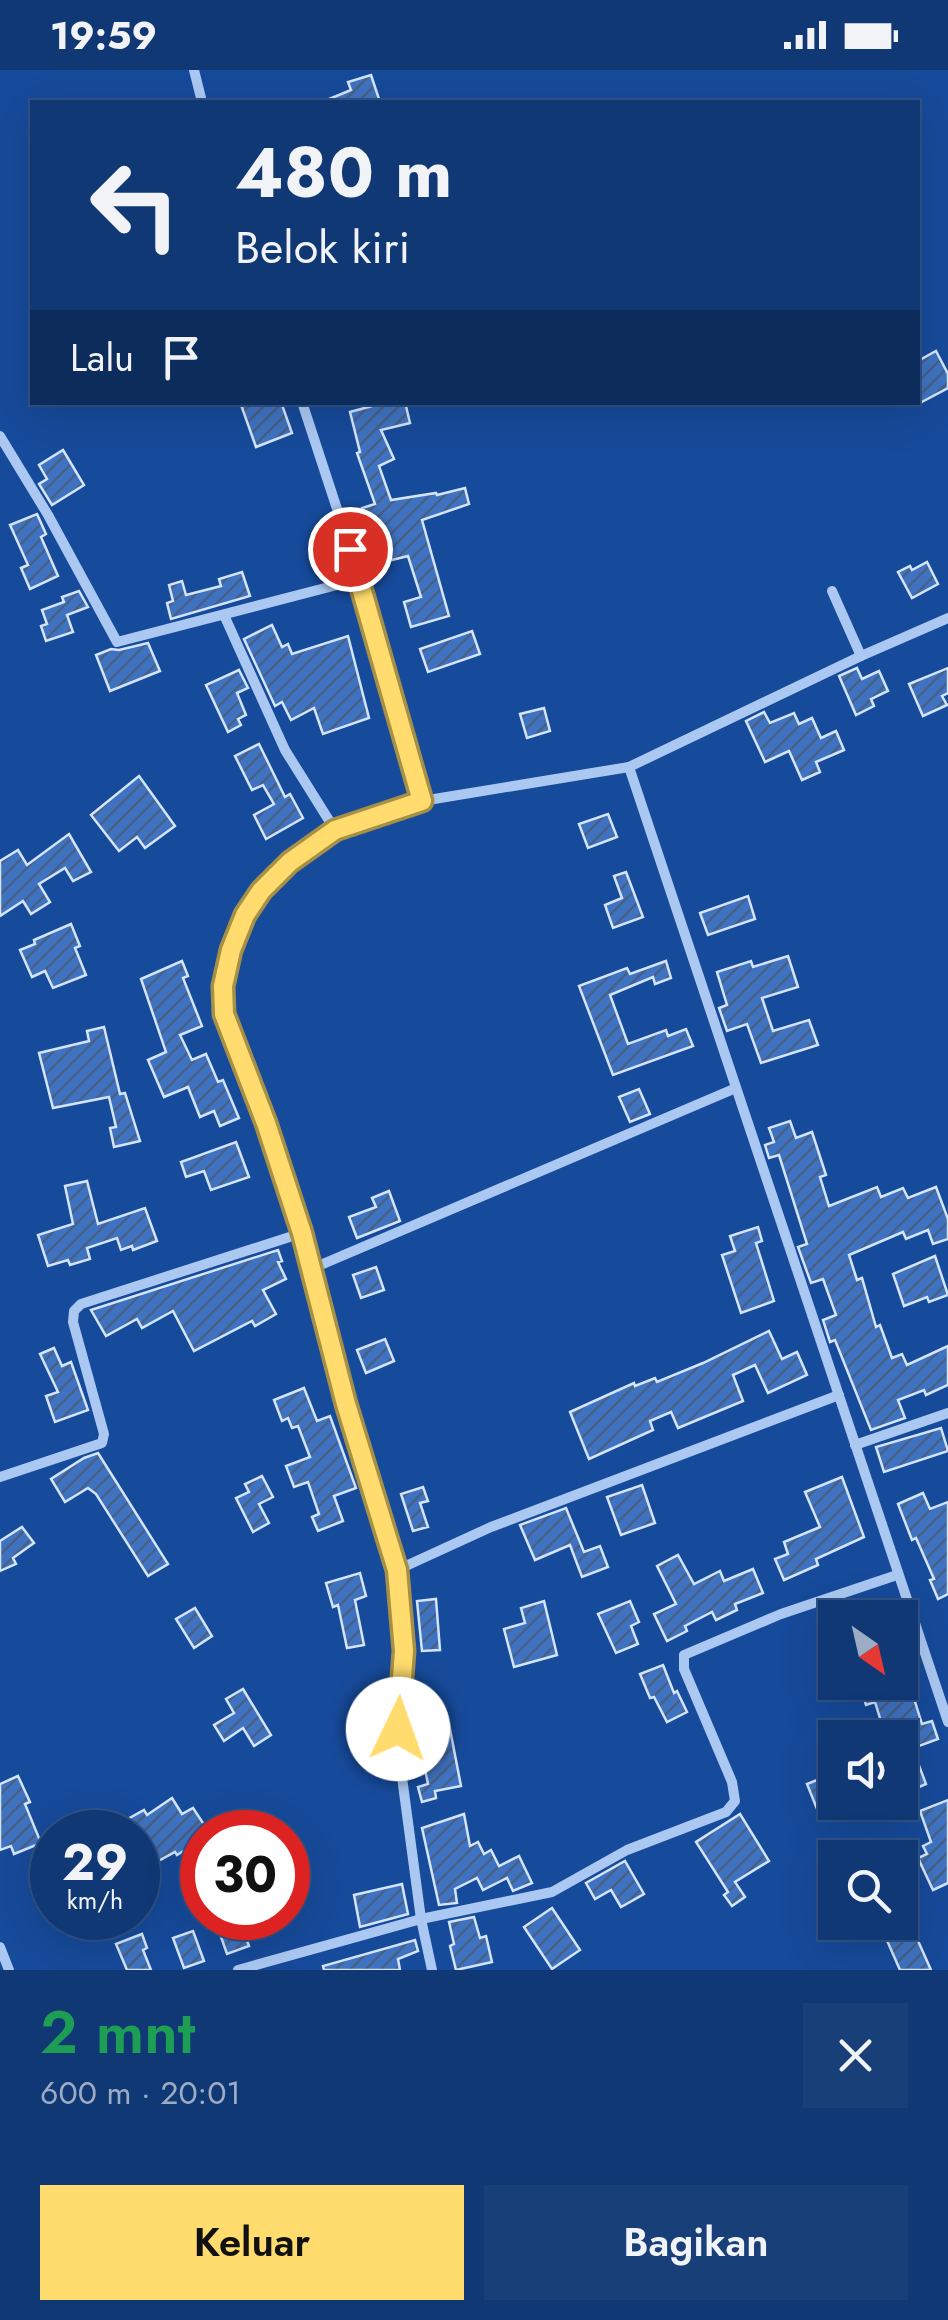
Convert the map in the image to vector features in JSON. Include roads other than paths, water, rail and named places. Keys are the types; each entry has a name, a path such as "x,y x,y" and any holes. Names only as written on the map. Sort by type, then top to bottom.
{"street":[{"path":"194,70 202,100"},
{"path":"303,405 360,579 422,801"},
{"path":"0,436 48,515 112,640 121,642 360,579"},
{"path":"832,590 861,656"},
{"path":"224,614 284,750 335,830"},
{"path":"432,1970 398,1755 397,1704 404,1651 397,1570 346,1404 302,1233 224,1014 223,986 231,950 245,915 261,891 290,862 335,830 422,801 630,767 948,618"},
{"path":"630,767 948,1722"},
{"path":"311,1269 736,1088"},
{"path":"0,1477 102,1444 104,1434 73,1322 74,1311 82,1304 302,1233"},
{"path":"397,1570 491,1527 838,1395"},
{"path":"855,1445 948,1413"},
{"path":"238,1970 422,1919 558,1890 617,1855 726,1812 734,1801 732,1782 684,1668 684,1655 781,1614 897,1575"},
{"path":"0,1947 9,1970"}]}
